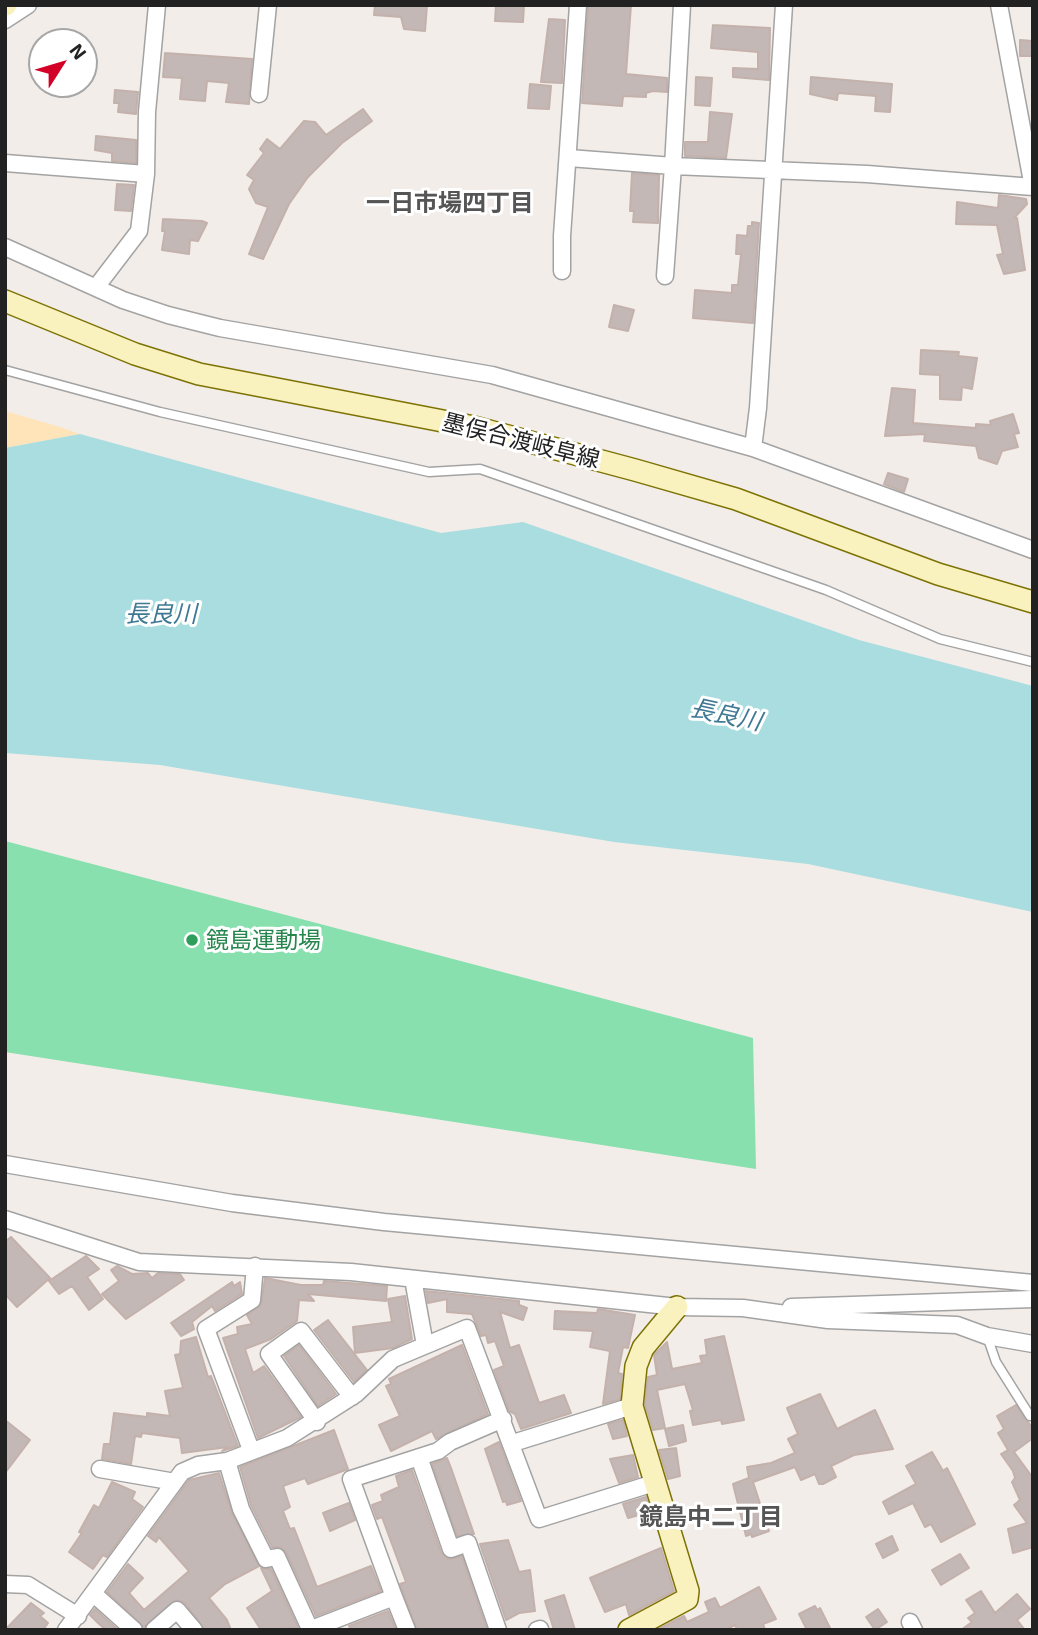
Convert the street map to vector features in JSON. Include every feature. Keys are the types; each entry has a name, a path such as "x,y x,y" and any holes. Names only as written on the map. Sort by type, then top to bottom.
{"main road":[{"name":"墨俣合渡岐阜線","path":"5,301 135,354 199,374 474,427 635,470 736,499 938,574 1033,602"},
{"path":"628,1630 687,1599 688,1591 632,1406 636,1366 643,1348 677,1307"}],"street":[{"path":"5,20 28,5"},
{"path":"97,286 139,231 146,174 157,5"},
{"path":"259,94 268,5"},
{"path":"562,271 562,236 578,5"},
{"path":"665,276 682,5"},
{"path":"753,448 758,408 784,5"},
{"path":"569,158 773,172 867,174 1033,187 999,5"},
{"path":"5,163 146,174"},
{"path":"5,247 97,286 123,300 168,315 220,328 492,375 753,448 1033,550"},
{"path":"5,1164 232,1203 384,1222 1033,1283"},
{"path":"7,1222 139,1262 255,1266 413,1279 677,1307 743,1308 1033,1298"},
{"path":"251,1450 206,1329 252,1300 255,1266"},
{"path":"413,1279 425,1345"},
{"path":"743,1308 828,1320 957,1325 987,1336 1033,1344"},
{"path":"66,1630 95,1595 182,1472 198,1465 227,1461 287,1438 317,1422 352,1397 393,1359 467,1328 513,1443 539,1519 654,1483"},
{"path":"317,1422 270,1354 301,1331 352,1397"},
{"path":"513,1443 632,1406"},
{"path":"407,1630 351,1479 419,1457 503,1419"},
{"path":"419,1457 451,1549 468,1543 498,1630"},
{"path":"227,1461 246,1519 266,1559 277,1557 310,1629 394,1597"},
{"path":"100,1469 174,1482"},
{"path":"5,1584 28,1585 78,1615"},
{"path":"95,1595 134,1630"},
{"path":"154,1630 177,1610 194,1630"}],"lane":[{"path":"5,370 160,412 429,472 480,469 800,581 940,639 1033,662"},
{"path":"987,1336 996,1362 1030,1416 1033,1416"}],"sand":[{"path":"5,411 60,427 80,434 5,448"}],"green space":[{"name":"鏡島運動場","path":"5,841 753,1038 756,1169 5,1052"}],"water":[{"name":"長良川","path":"80,434 441,533 523,522 859,640 1033,686 1033,912 808,864 614,842 160,765 5,753 5,448"}],"building":[{"path":"375,5 427,5 425,31 404,29 401,17 374,15"},
{"path":"496,5 524,5 523,22 495,21"},
{"path":"588,5 631,5 626,74 667,78 667,92 653,91 646,93 646,97 623,96 622,106 582,103"},
{"path":"549,19 565,20 562,83 541,82"},
{"path":"713,25 770,28 769,80 733,77 733,68 758,69 758,52 711,48"},
{"path":"1020,40 1033,41 1033,56 1020,56"},
{"path":"165,53 252,59 249,104 226,102 229,83 207,81 205,101 180,99 182,78 163,77"},
{"path":"696,77 712,78 710,106 695,105"},
{"path":"811,77 892,84 890,112 875,111 876,96 838,93 837,100 810,94"},
{"path":"530,84 551,86 549,109 528,108"},
{"path":"115,90 138,92 136,114 118,112 119,103 114,103"},
{"path":"363,109 372,121 342,143 308,177 289,204 263,259 249,254 268,207 256,203 249,189 254,180 247,175 264,153 260,149 267,139 280,149 304,121 315,122 326,135"},
{"path":"710,112 732,114 726,158 685,156 685,142 708,142"},
{"path":"96,136 136,140 136,163 112,161 112,153 95,150"},
{"path":"632,173 659,175 658,223 633,222 634,211 630,211"},
{"path":"117,184 134,185 131,211 115,210"},
{"path":"999,195 1026,199 1027,204 1014,218 1017,218 1025,270 1004,274 997,255 1003,254 997,225 956,224 957,202 998,208"},
{"path":"163,219 207,223 198,241 190,240 189,254 162,250 165,231 162,231"},
{"path":"752,222 759,223 753,323 693,318 695,290 732,293 732,285 738,285 741,254 736,254 737,235 747,236 748,226 752,226"},
{"path":"614,305 634,310 628,331 609,327"},
{"path":"921,350 959,352 958,356 977,358 972,389 962,387 961,400 940,399 940,375 920,374"},
{"path":"892,388 915,390 913,423 976,428 976,424 991,425 990,421 1013,414 1019,433 1014,434 1018,447 1002,451 997,464 979,458 976,446 924,441 925,434 885,436"},
{"path":"888,473 908,479 904,492 884,484"},
{"path":"11,1237 50,1278 17,1307 5,1294 5,1242"},
{"path":"86,1256 99,1269 87,1277 103,1299 89,1310 72,1286 59,1294 49,1281"},
{"path":"117,1266 132,1274 148,1273 152,1278 158,1273 180,1274 184,1280 126,1319 102,1294 119,1281 111,1270"},
{"path":"265,1278 301,1285 323,1285 324,1281 387,1286 386,1301 308,1294 314,1301 299,1300 297,1321 271,1339 245,1349 253,1373 264,1366 301,1417 258,1438 223,1338 238,1334 237,1327 252,1324 247,1315 261,1305"},
{"path":"232,1282 234,1286 240,1282 242,1294 215,1311 212,1306 192,1322 194,1329 181,1336 171,1323"},
{"path":"426,1291 519,1301 519,1305 527,1308 523,1320 500,1312 510,1348 519,1345 539,1403 564,1395 571,1413 521,1429 515,1414 509,1411 494,1370 504,1366 495,1341 488,1343 486,1335 481,1336 472,1314 447,1312 447,1299 428,1303"},
{"path":"405,1296 412,1339 393,1348 355,1353 353,1327 392,1322 388,1299"},
{"path":"598,1309 635,1315 628,1348 623,1347 618,1373 622,1374 620,1399 603,1404 610,1351 590,1347 593,1331 554,1329 555,1311 597,1313"},
{"path":"328,1320 367,1370 354,1382 314,1330"},
{"path":"724,1336 744,1420 722,1424 721,1420 693,1425 690,1411 693,1410 685,1384 657,1390 665,1428 653,1430 645,1404 648,1377 657,1375 654,1355 667,1342 672,1369 702,1363 700,1356 707,1355 705,1340"},
{"path":"196,1337 208,1377 211,1376 238,1446 222,1451 228,1447 182,1453 180,1438 142,1433 141,1437 135,1436 131,1464 102,1459 104,1444 110,1444 114,1413 147,1417 147,1413 170,1416 165,1391 183,1388 175,1355 180,1354 181,1341"},
{"path":"299,1345 336,1394 318,1406 284,1356"},
{"path":"462,1345 488,1414 436,1439 432,1431 391,1451 379,1425 400,1416 386,1386 391,1384 389,1379"},
{"path":"820,1394 837,1429 875,1410 893,1449 854,1455 831,1466 836,1477 823,1484 819,1484 815,1474 801,1480 795,1467 753,1482 769,1531 752,1537 751,1534 746,1536 733,1484 749,1478 747,1467 771,1463 795,1453 788,1439 798,1434 787,1408"},
{"path":"1016,1405 1033,1429 1033,1438 1014,1452 1033,1478 1033,1547 1013,1553 1008,1529 1027,1523 1014,1505 1020,1500 1012,1482 1015,1478 1013,1471 1001,1454 1008,1450 998,1433 1004,1429 997,1416"},
{"path":"5,1420 30,1440 5,1473"},
{"path":"623,1420 627,1436 613,1439 608,1424"},
{"path":"683,1425 686,1441 669,1446 665,1429"},
{"path":"334,1430 348,1469 308,1484 305,1478 283,1486 290,1507 283,1511 290,1529 294,1528 317,1587 371,1566 381,1591 316,1616 286,1552 280,1547 272,1547 251,1505 240,1467"},
{"path":"499,1442 521,1501 507,1505 506,1501 503,1502 485,1449"},
{"path":"676,1448 680,1476 668,1479 659,1450"},
{"path":"932,1452 943,1471 947,1468 975,1524 941,1542 931,1524 925,1527 913,1503 889,1514 883,1502 916,1484 906,1466"},
{"path":"633,1455 638,1477 619,1483 610,1459"},
{"path":"447,1458 474,1534 457,1536 432,1464"},
{"path":"412,1470 441,1552 448,1559 462,1556 487,1630 417,1630 400,1584 406,1582 382,1517 377,1519 372,1505 383,1501 381,1495 399,1487 396,1476"},
{"path":"219,1473 232,1513 259,1566 225,1584 209,1598 227,1620 231,1630 204,1630 185,1603 176,1600 144,1627 107,1592 128,1564 143,1578 129,1593 144,1610 189,1571 159,1537 156,1542 148,1536 189,1480"},
{"path":"112,1482 135,1492 132,1499 143,1507 107,1557 103,1555 93,1569 69,1552 82,1533 79,1532 94,1505 99,1508"},
{"path":"646,1497 650,1512 628,1518 623,1504"},
{"path":"349,1503 355,1520 330,1531 323,1513"},
{"path":"892,1536 898,1550 883,1558 876,1544"},
{"path":"508,1540 519,1572 530,1570 535,1611 519,1613 506,1620 480,1544"},
{"path":"661,1548 674,1591 629,1615 626,1604 605,1612 590,1578"},
{"path":"960,1554 969,1568 941,1585 932,1570"},
{"path":"261,1568 271,1569 298,1628 261,1630 247,1608 272,1591"},
{"path":"759,1587 776,1619 763,1624 765,1630 737,1630 735,1625 725,1630 657,1630 684,1616 687,1622 709,1612 705,1602 715,1598 720,1608"},
{"path":"981,1591 995,1613 1017,1594 1030,1609 1017,1620 1025,1630 961,1630 972,1622 968,1618 975,1613 966,1600"},
{"path":"564,1595 575,1630 554,1630 545,1601"},
{"path":"31,1603 44,1613 40,1616 48,1623 43,1630 5,1630"},
{"path":"815,1606 817,1610 820,1608 831,1630 807,1630 799,1614"},
{"path":"95,1609 118,1630 106,1630 98,1623 90,1615"},
{"path":"878,1609 887,1622 875,1630 866,1617"},
{"path":"388,1611 396,1630 351,1630 349,1626"}],"place":[{"name":"鏡島運動場","path":"192,940"}],"district":[{"name":"一日市場四丁目","path":"450,203"},
{"name":"鏡島中二丁目","path":"711,1517"}]}
